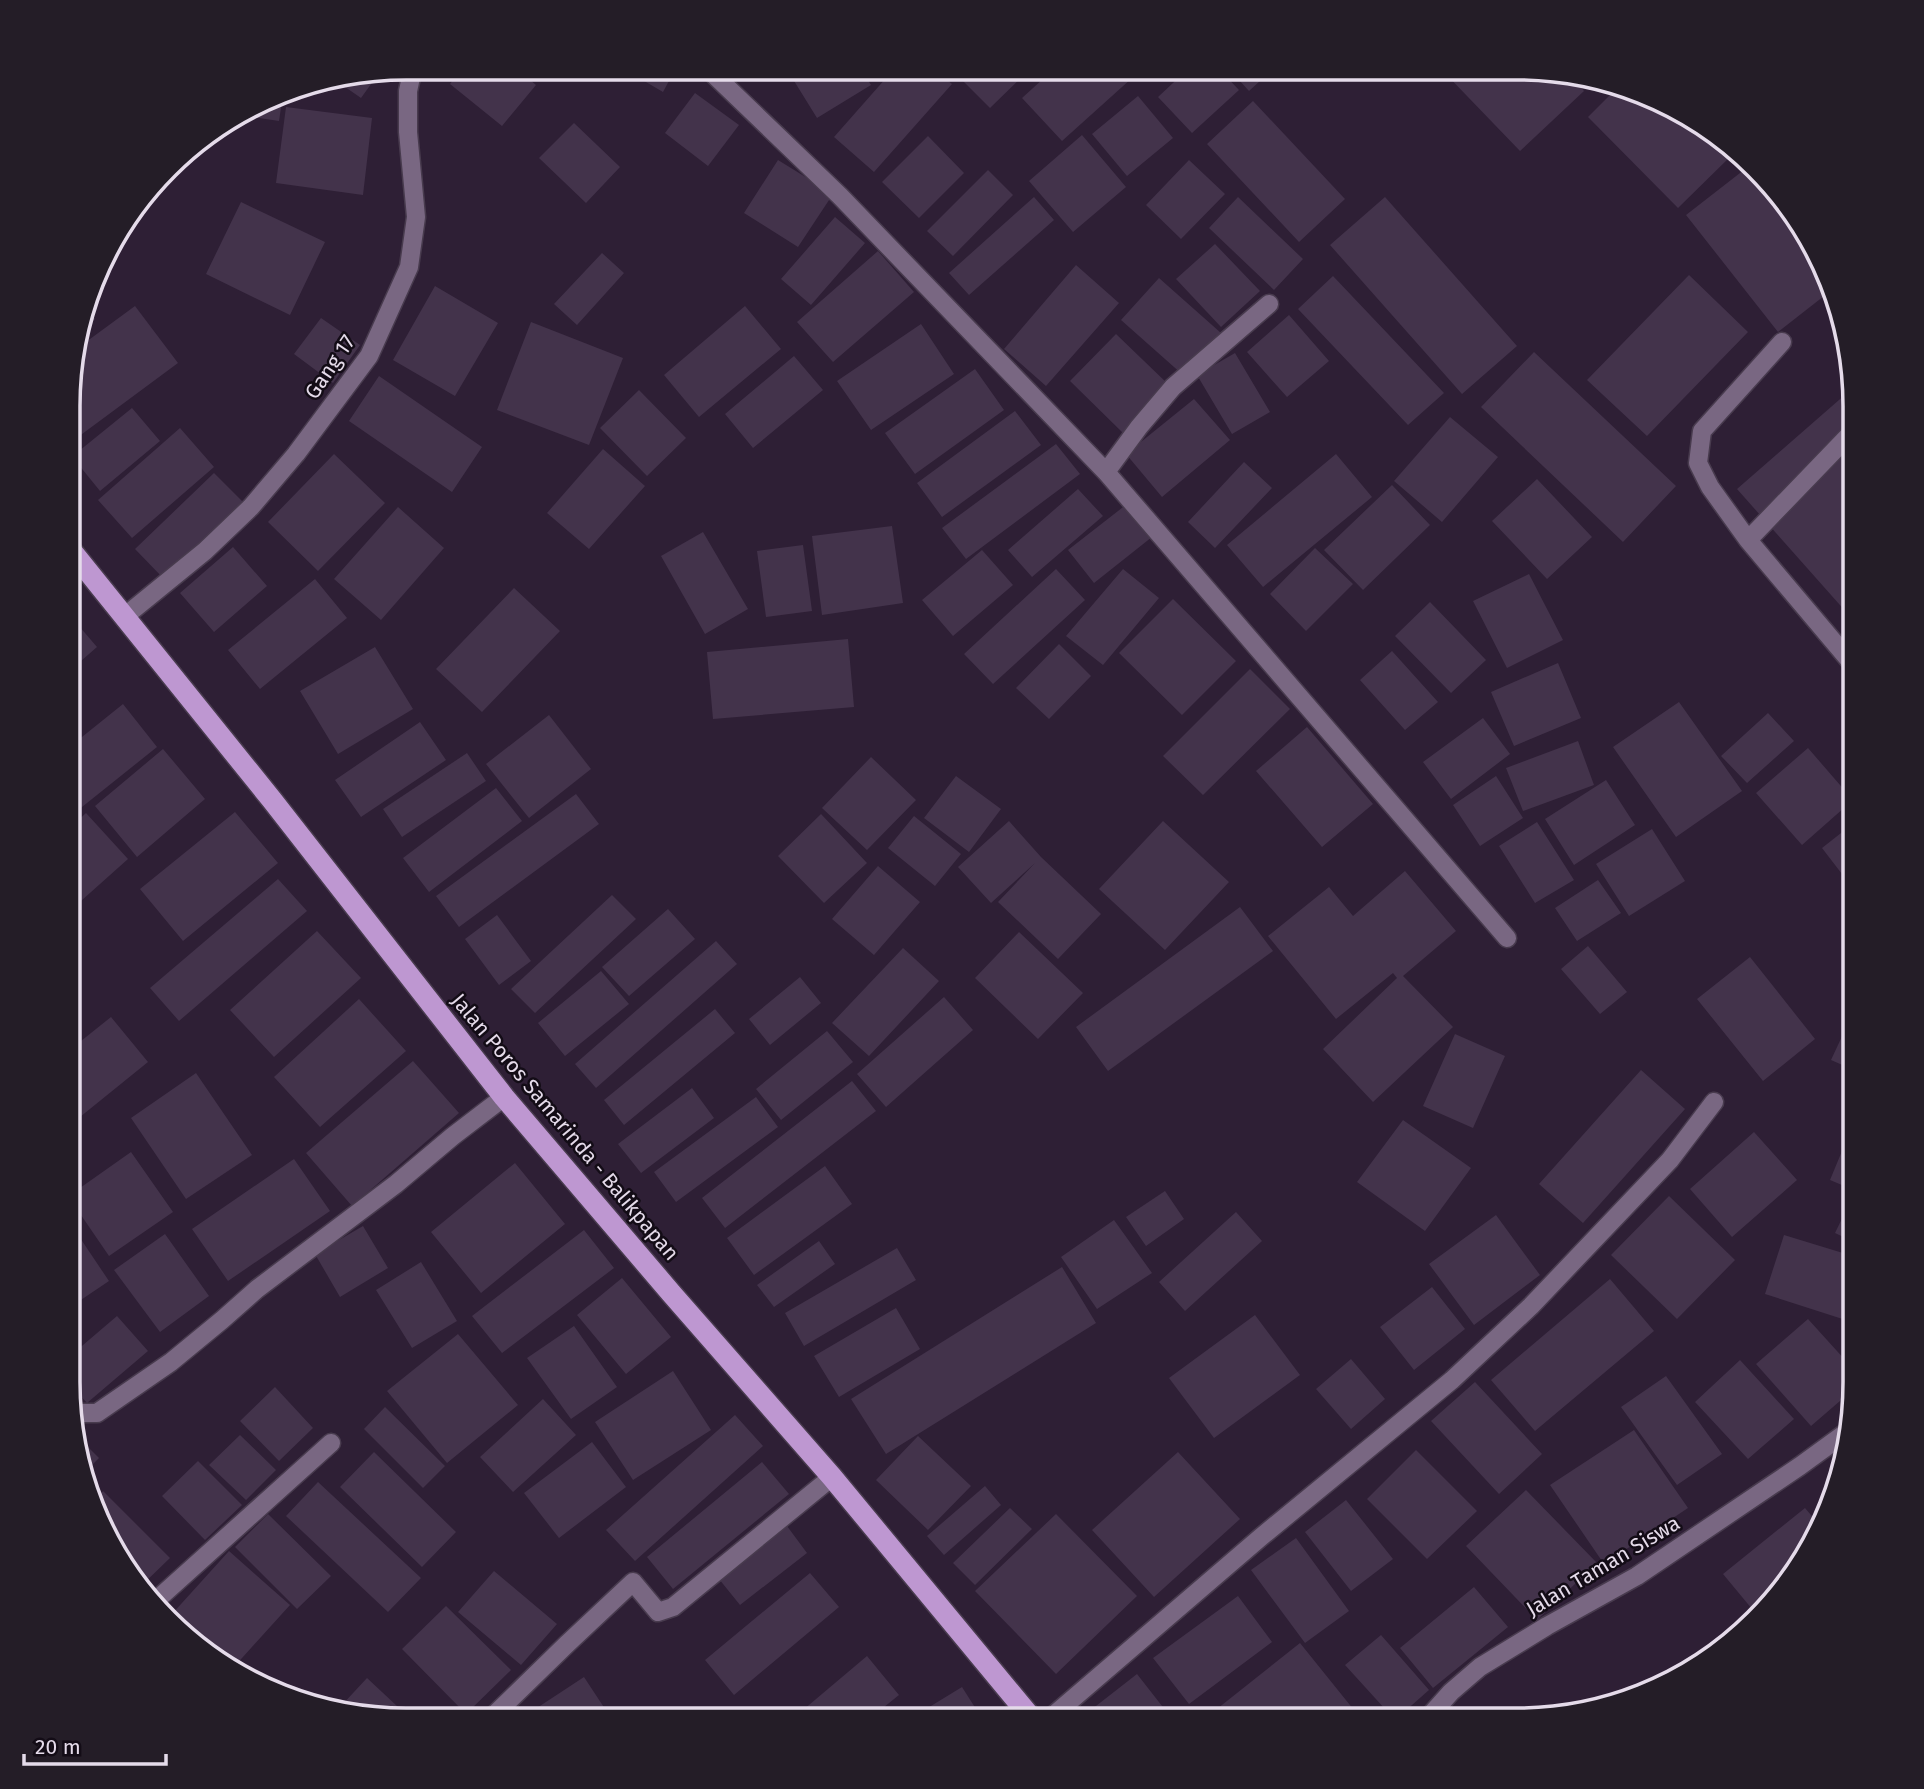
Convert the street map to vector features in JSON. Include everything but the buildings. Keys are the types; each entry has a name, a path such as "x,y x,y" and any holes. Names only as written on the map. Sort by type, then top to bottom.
{"highway":[{"name":"Jalan Poros Samarinda - Balikpapan","path":"80,562 272,800 504,1097 832,1477 1024,1709"}],"street":[{"name":"Gang 17","path":"124,617 205,551 251,507 296,454 369,356 410,267 416,216 408,132 410,80"},
{"path":"719,80 840,196 1106,472 1507,938"},
{"path":"1106,472 1173,387 1269,304"},
{"path":"1782,342 1702,431 1698,463 1710,487 1748,540 1843,653"},
{"path":"1748,540 1843,441"},
{"path":"82,1413 97,1413 171,1362 257,1289 396,1184 504,1097"},
{"path":"1061,1709 1261,1537 1452,1380 1521,1316 1670,1160 1713,1102"},
{"name":"Jalan Taman Siswa","path":"1436,1709 1480,1667 1637,1576 1839,1438"},
{"path":"160,1597 331,1443"},
{"path":"500,1709 634,1582 658,1612 673,1607 832,1477"}]}
